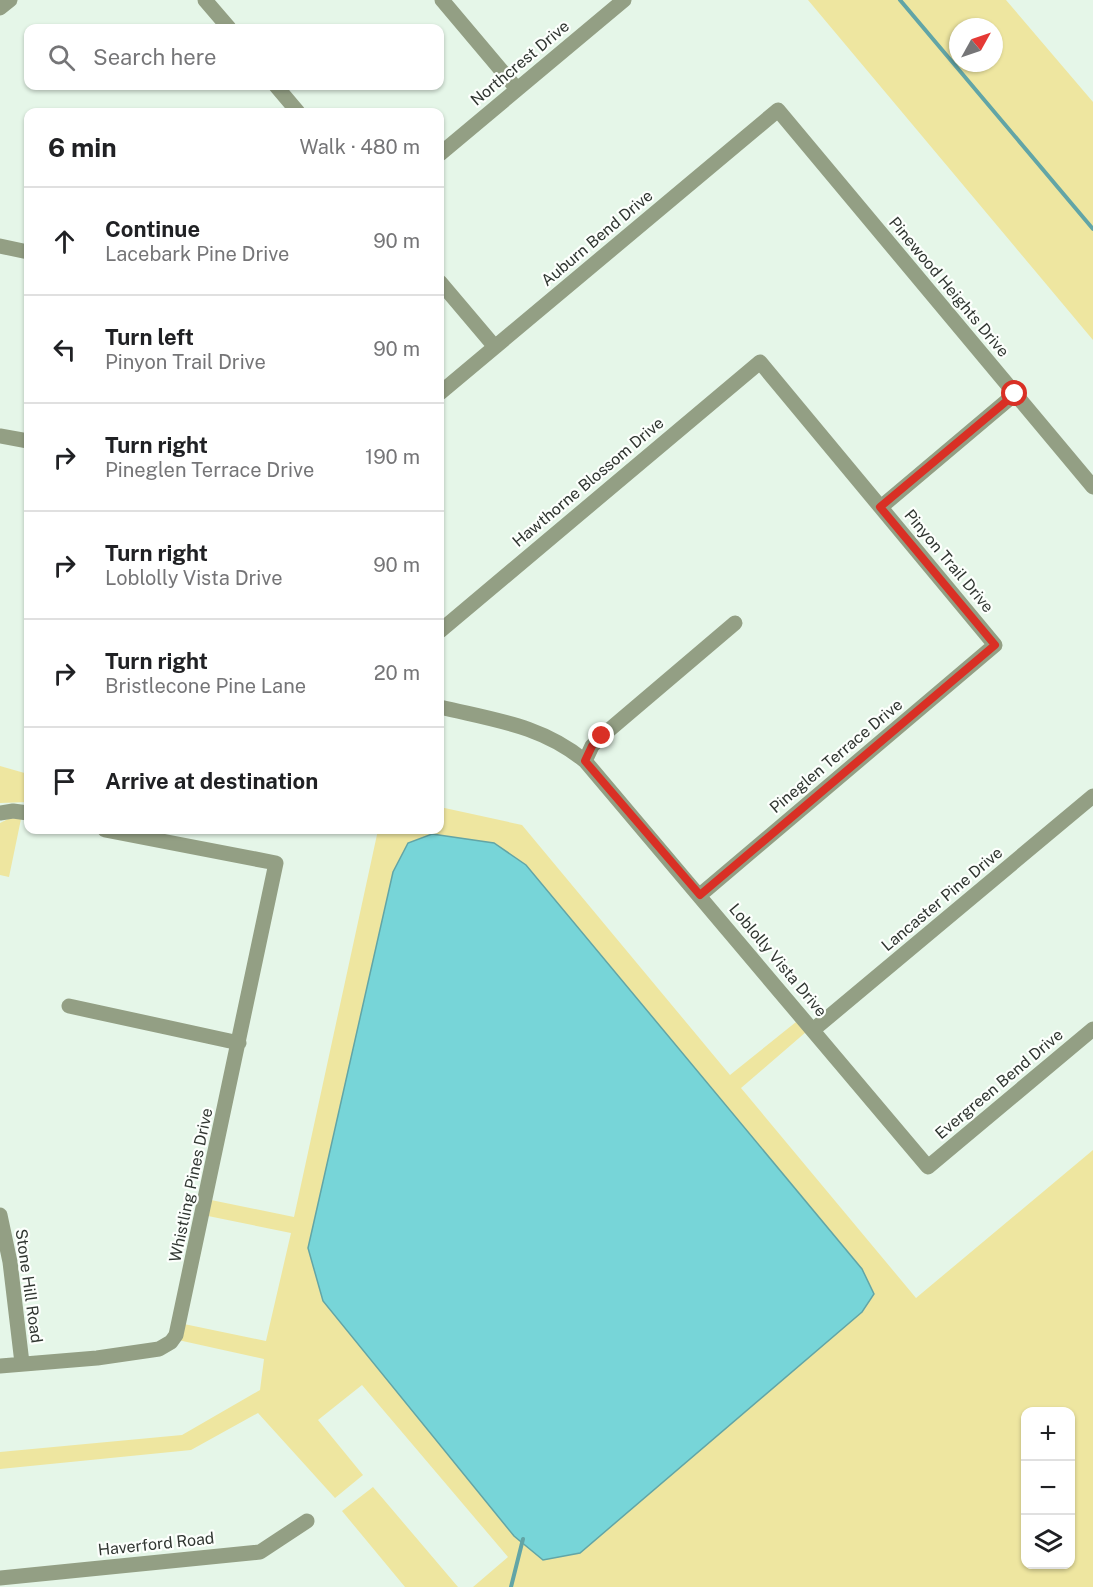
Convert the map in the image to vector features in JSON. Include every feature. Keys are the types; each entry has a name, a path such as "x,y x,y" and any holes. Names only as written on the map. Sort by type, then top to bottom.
{"street":[{"path":"0,8 10,0"},
{"path":"205,0 225,24"},
{"path":"442,0 517,89"},
{"name":"Northcrest Drive","path":"444,151 624,0"},
{"path":"279,90 295,108"},
{"name":"Auburn Bend Drive","path":"444,390 778,110"},
{"name":"Pinewood Heights Drive","path":"778,110 1093,488"},
{"path":"0,246 24,251"},
{"path":"444,287 495,347"},
{"name":"Pinyon Trail Drive","path":"760,362 995,645"},
{"name":"Hawthorne Blossom Drive","path":"444,628 760,362"},
{"path":"880,507 1015,394"},
{"path":"0,436 24,440"},
{"path":"585,761 592,746 602,736 735,624"},
{"name":"Pineglen Terrace Drive","path":"700,895 995,645"},
{"name":"Loblolly Vista Drive","path":"444,708 522,726 564,744 585,761 928,1167"},
{"name":"Lancaster Pine Drive","path":"813,1030 1093,796"},
{"path":"0,813 24,812"},
{"name":"Whistling Pines Drive","path":"22,1363 97,1358 159,1350 176,1335 276,863 126,834"},
{"path":"69,1006 239,1043"},
{"name":"Evergreen Bend Drive","path":"928,1167 1093,1029"},
{"name":"Stone Hill Road","path":"0,1215 10,1262 22,1363"},
{"path":"0,1366 22,1363"},
{"name":"Haverford Road","path":"0,1578 260,1552 307,1521"}],"shaded area":[{"path":"808,0 1006,0 1093,102 1093,340"},
{"path":"0,766 24,773 24,802 0,803"},
{"path":"444,808 522,825 730,1075 796,1022 806,1032 741,1088 916,1298 1093,1150 1093,1587 473,1587 508,1557 362,1385 318,1420 363,1475 335,1498 258,1413 191,1450 0,1469 0,1452 182,1435 260,1390 264,1359 178,1340 184,1324 266,1341 291,1233 208,1216 211,1200 294,1217 377,834 444,834"},
{"path":"10,818 21,819 9,877 0,875 0,823"},
{"path":"373,1487 458,1587 405,1587 342,1511"}],"water":[{"path":"432,834 494,843 526,865 862,1269 874,1294 862,1312 580,1553 543,1560 514,1536 323,1301 308,1248 393,872 408,843"}],"waterway":[{"path":"900,0 1093,229"},
{"path":"511,1587 523,1539"}],"route":[{"path":"602,736 592,746 585,761 603,779 700,895 995,645 880,507 1015,394"}]}
